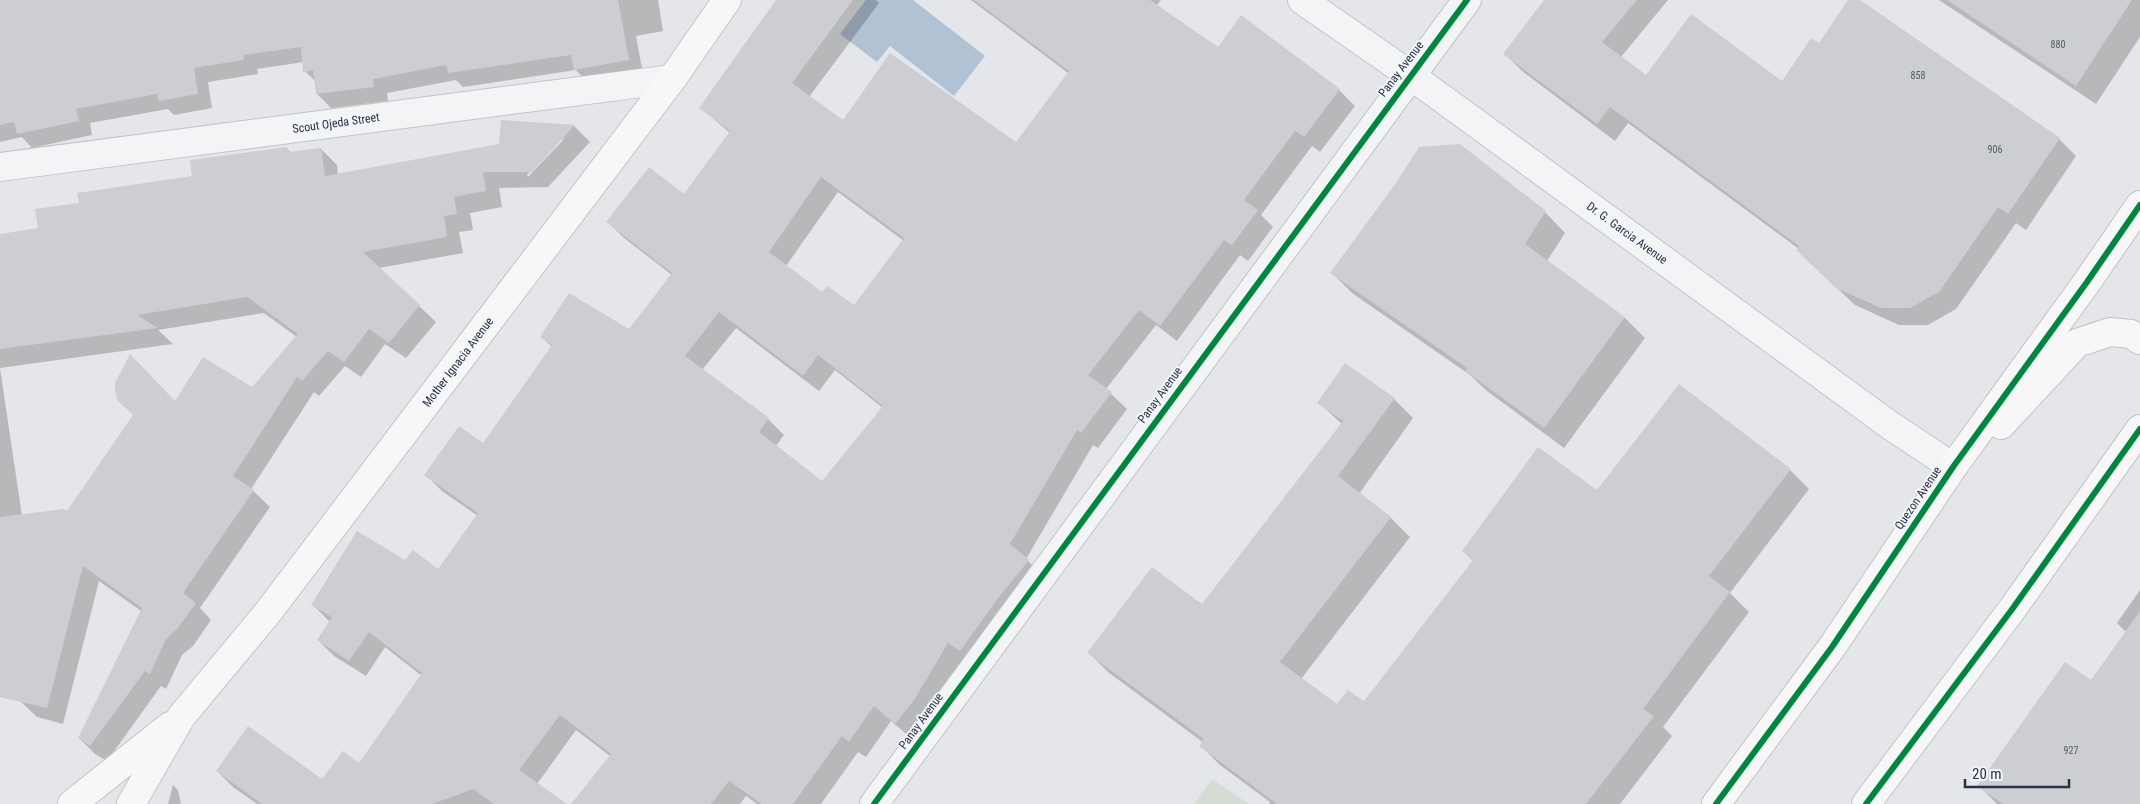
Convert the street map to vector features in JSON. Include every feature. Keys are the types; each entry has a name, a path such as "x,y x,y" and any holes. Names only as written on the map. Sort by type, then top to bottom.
{"main road":[{"name":"Mother Ignacia Avenue","path":"131,804 181,717 269,611 672,79 727,0"},
{"name":"Quezon Avenue","path":"1716,804 1832,647 1953,467 2087,282 2140,205"},
{"path":"1925,508 2077,343 2110,332 2131,334 2140,340"},
{"path":"1866,804 2013,608 2140,429"},
{"name":"Mother Ignacia Avenue","path":"72,804 181,717"}],"street":[{"name":"Dr. G. Garcia Avenue","path":"1302,0 1410,75 1891,426 1953,467"},
{"name":"Panay Avenue","path":"874,804 1467,0"},
{"name":"Scout Ojeda Street","path":"0,167 672,79"}],"shaded area":[{"path":"1212,779 1249,804 1194,804"}],"water":[{"path":"866,0 913,0 985,56 954,96 890,46 877,62 840,34"}],"building":[{"path":"0,0 618,0 629,60 574,70 571,55 448,73 446,65 373,79 374,87 316,94 313,70 303,72 301,47 243,55 244,60 194,68 198,94 159,101 157,94 76,109 79,121 17,134 14,122 0,125"},
{"path":"776,0 853,0 792,83 843,120 890,53 1016,142 1069,71 974,0 1150,0 1218,47 1241,15 1340,89 1304,137 1295,131 1244,200 1258,210 1232,245 1224,240 1160,326 1139,310 1088,375 1112,392 1081,433 1077,430 1010,544 1029,560 999,597 960,651 948,643 914,700 895,724 874,706 849,742 842,736 793,804 762,804 729,781 711,804 571,804 611,754 560,715 519,770 567,804 494,804 473,789 432,804 262,804 216,771 248,726 322,779 343,751 359,763 422,673 369,632 349,661 317,640 332,617 311,605 357,531 405,560 413,550 438,569 478,513 424,475 459,426 483,443 552,345 540,337 569,293 629,329 672,273 606,222 649,167 684,194 730,131 699,108","holes":["821,177 904,238 854,305 827,286 822,292 769,252","719,312 803,376 818,355 883,406 822,481 759,432 769,418 685,356"]},
{"path":"1544,0 1637,0 1602,42 1646,75 1691,14 1782,81 1811,38 1819,43 1848,0 1860,0 2060,138 2008,214 1998,207 1939,292 1910,308 1881,308 1836,288 1796,250 1799,246 1610,107 1597,124 1503,54"},
{"path":"1947,0 2132,0 2076,86"},
{"path":"501,120 575,125 532,172 483,172 486,191 454,197 457,214 444,216 447,237 363,252 420,305 389,343 369,329 344,362 328,351 302,381 297,377 233,476 254,490 183,593 196,603 177,629 166,639 150,674 145,671 90,746 78,738 142,608 83,566 47,708 0,697 0,517 64,509 67,511 133,415 118,401 115,392 115,383 130,354 175,401 203,357 252,387 298,334 247,297 137,315 158,328 0,349 0,234 38,228 35,209 79,203 77,193 192,176 190,160 287,147 288,152 321,148 325,176 499,144"},
{"path":"1460,144 1546,211 1525,244 1625,317 1544,428 1465,371 1467,368 1330,273 1396,183 1419,147"},
{"path":"1345,363 1395,398 1338,476 1391,517 1280,662 1337,704 1348,690 1364,701 1473,560 1462,551 1538,447 1597,490 1679,384 1791,469 1709,576 1730,592 1643,709 1654,716 1586,804 1277,804 1199,746 1204,739 1087,653 1152,567 1202,604 1343,421 1317,403"},
{"path":"2140,611 2140,804 2003,804 1977,786 2065,662 2091,680"}],"cycle path":[{"path":"874,804 1467,0"},
{"path":"1716,804 1832,647 1953,467 2087,282 2140,205"},
{"path":"1866,804 2013,608 2140,429"}]}
